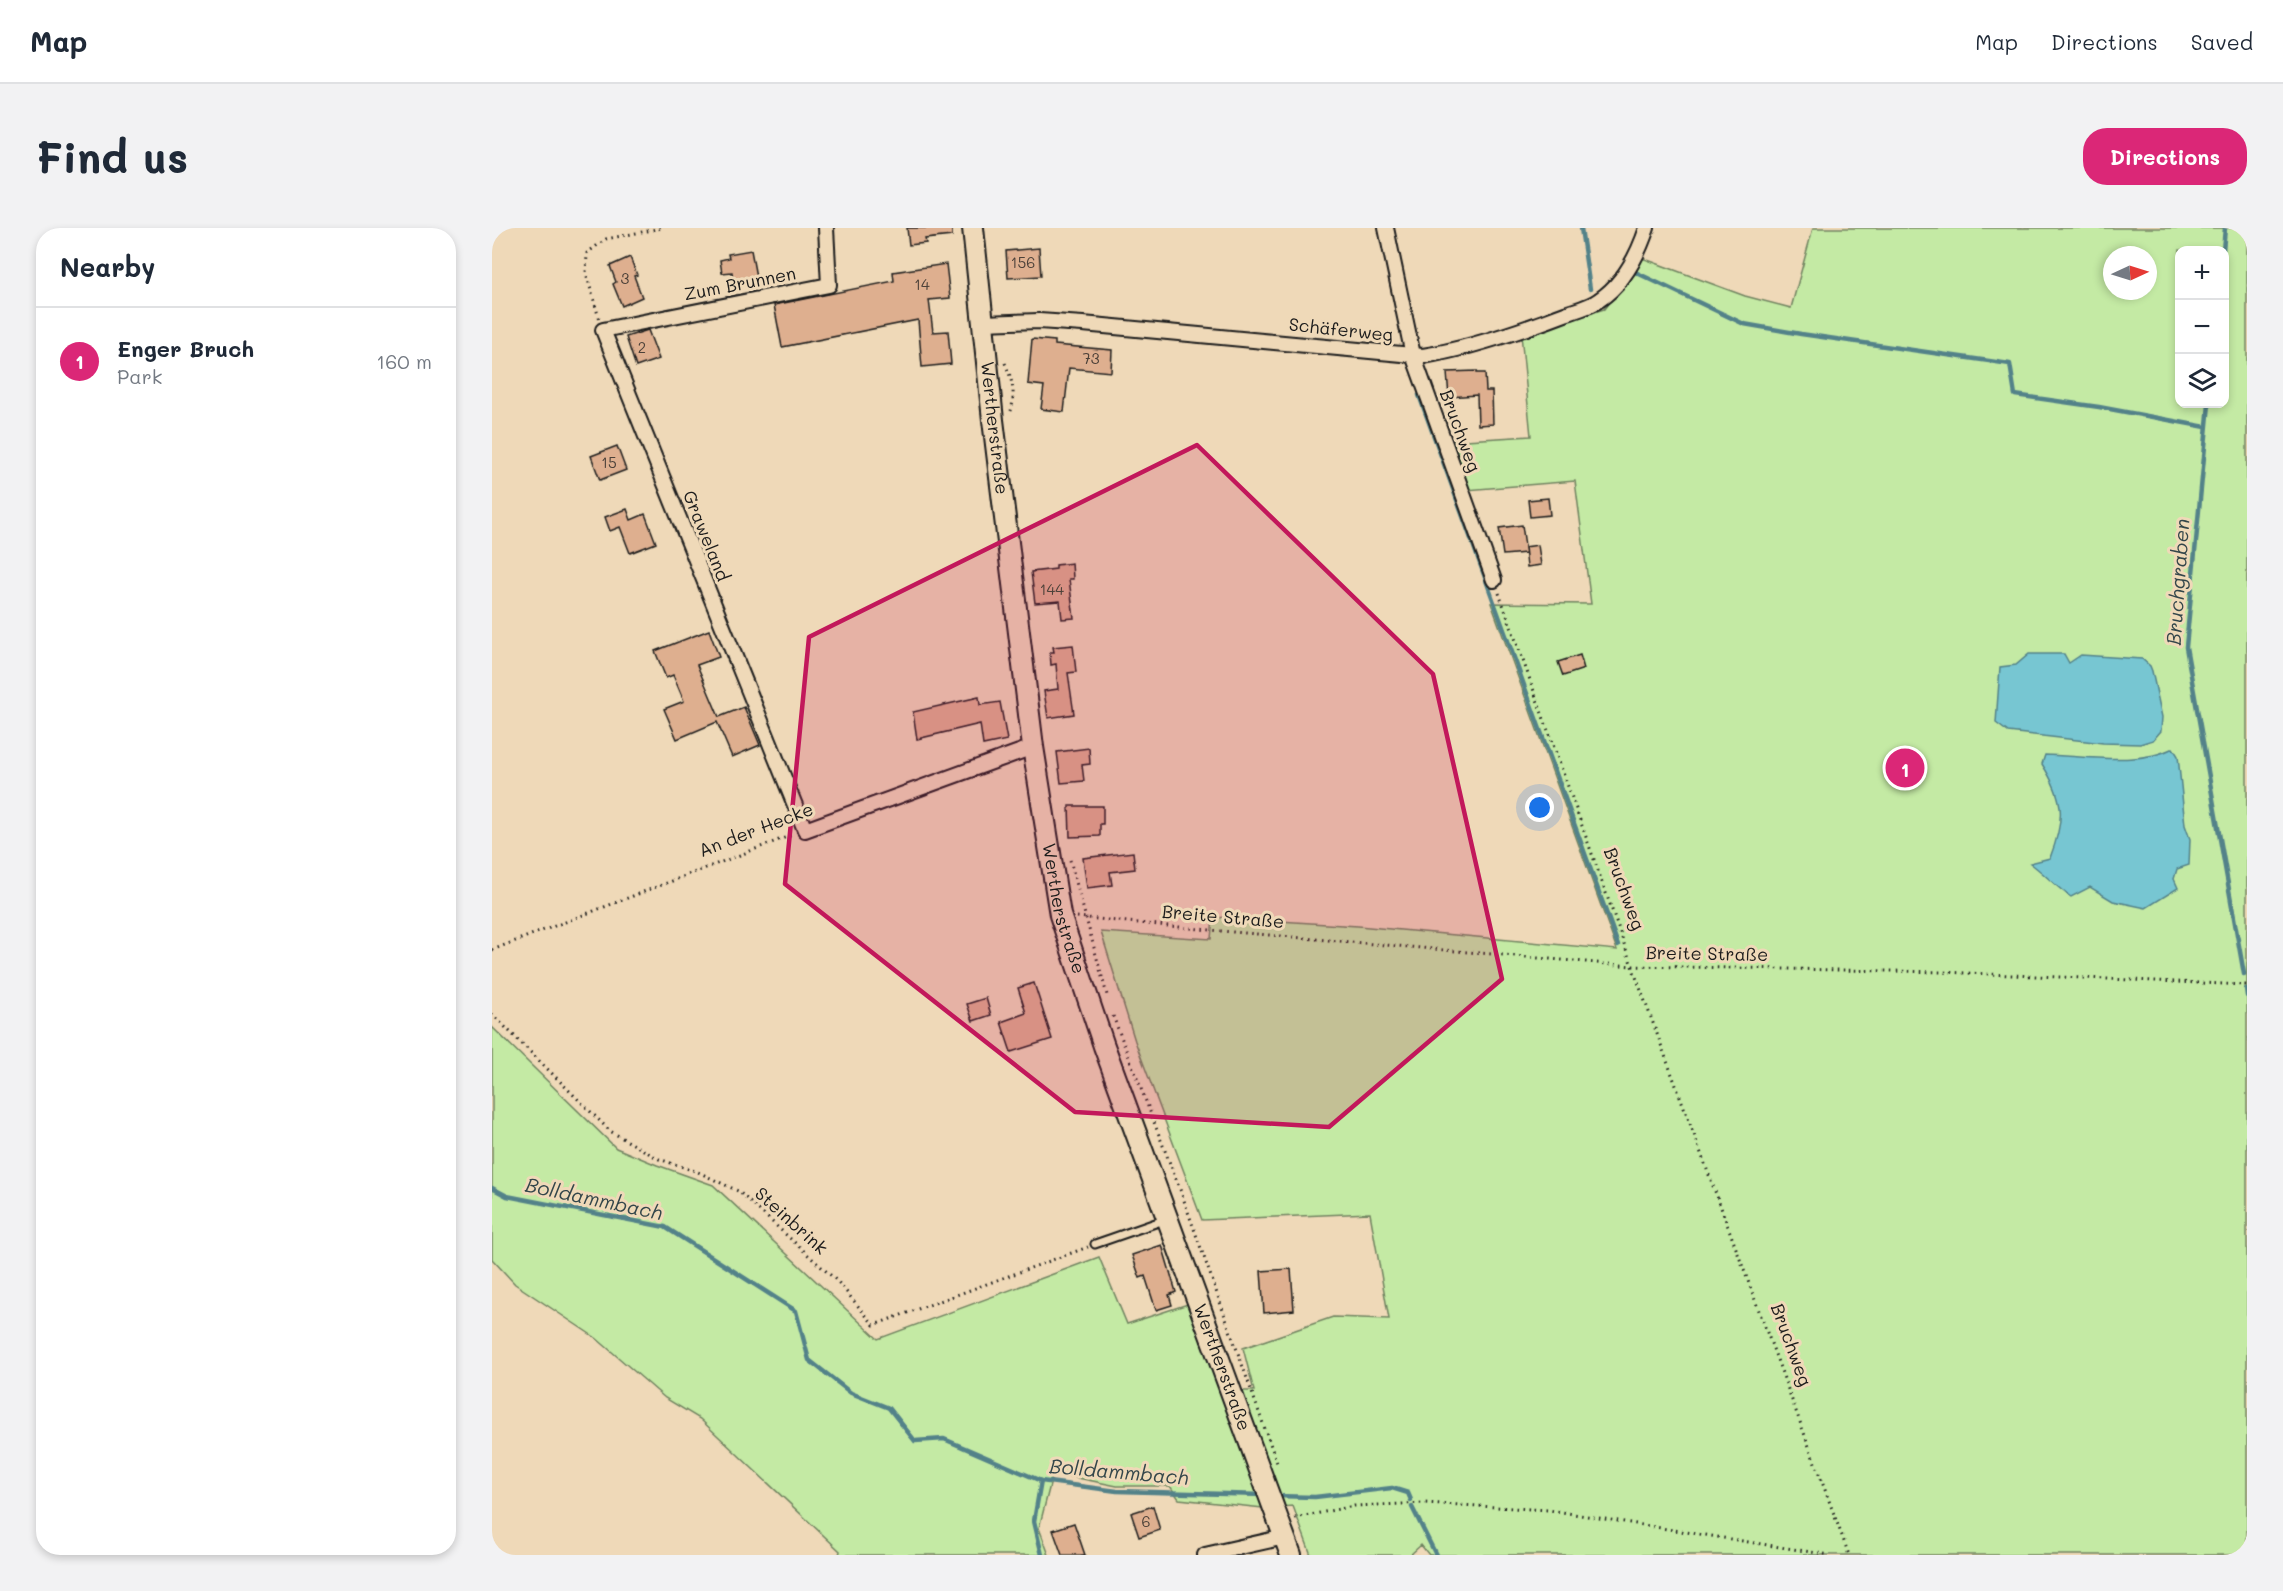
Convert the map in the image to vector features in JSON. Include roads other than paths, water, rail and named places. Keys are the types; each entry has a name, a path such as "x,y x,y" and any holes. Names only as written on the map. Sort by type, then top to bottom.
{"main road":[{"name":"Wertherstraße","path":"974,228 1033,747 1060,915 1104,1046 1268,1492 1288,1533"}],"street":[{"name":"Zum Brunnen","path":"603,330 829,285 826,228"},
{"name":"Bruchweg","path":"1386,228 1413,355 1494,580"},
{"name":"Schäferweg","path":"983,323 1039,321 1413,355 1438,354 1553,319 1598,302 1616,286 1628,269 1647,228"},
{"name":"Graweland","path":"603,330 805,830"},
{"name":"An der Hecke","path":"805,830 1033,747"},
{"path":"1205,1555 1288,1533"}],"lane":[{"path":"1095,1244 1169,1218"}],"water":[{"path":"2029,654 2064,654 2069,663 2081,655 2142,659 2152,671 2162,717 2161,731 2153,740 2140,744 2103,743 2008,732 1996,723 2000,667 2016,665"},
{"path":"2173,748 2178,756 2185,825 2190,839 2189,865 2177,869 2174,879 2178,888 2146,908 2113,901 2090,887 2071,897 2030,863 2050,858 2060,821 2059,799 2042,764 2045,755 2128,758 2160,754"}],"waterway":[{"path":"1581,228 1590,289"},
{"name":"Bruchgraben","path":"2223,246 2225,228"},
{"path":"1631,274 1633,271 1744,324 2010,364 2015,395 2099,407 2206,427"},
{"path":"1419,395 1618,945"},
{"name":"Bruchgraben","path":"2209,408 2186,647 2244,974"},
{"name":"Bruchgraben","path":"2246,989 2247,996"},
{"name":"Bolldammbach","path":"492,1188 507,1196 665,1227 796,1311 809,1360 851,1393 889,1408 915,1441 944,1439 1041,1481 1117,1491 1263,1495"},
{"path":"1041,1481 1034,1521 1042,1555"},
{"name":"Bolldammbach","path":"1275,1496 1315,1497 1392,1488 1408,1493 1411,1500"},
{"name":"Bolldammbach","path":"1412,1507 1436,1555"}],"place":[{"name":"Enger Bruch","path":"1905,768"}]}
